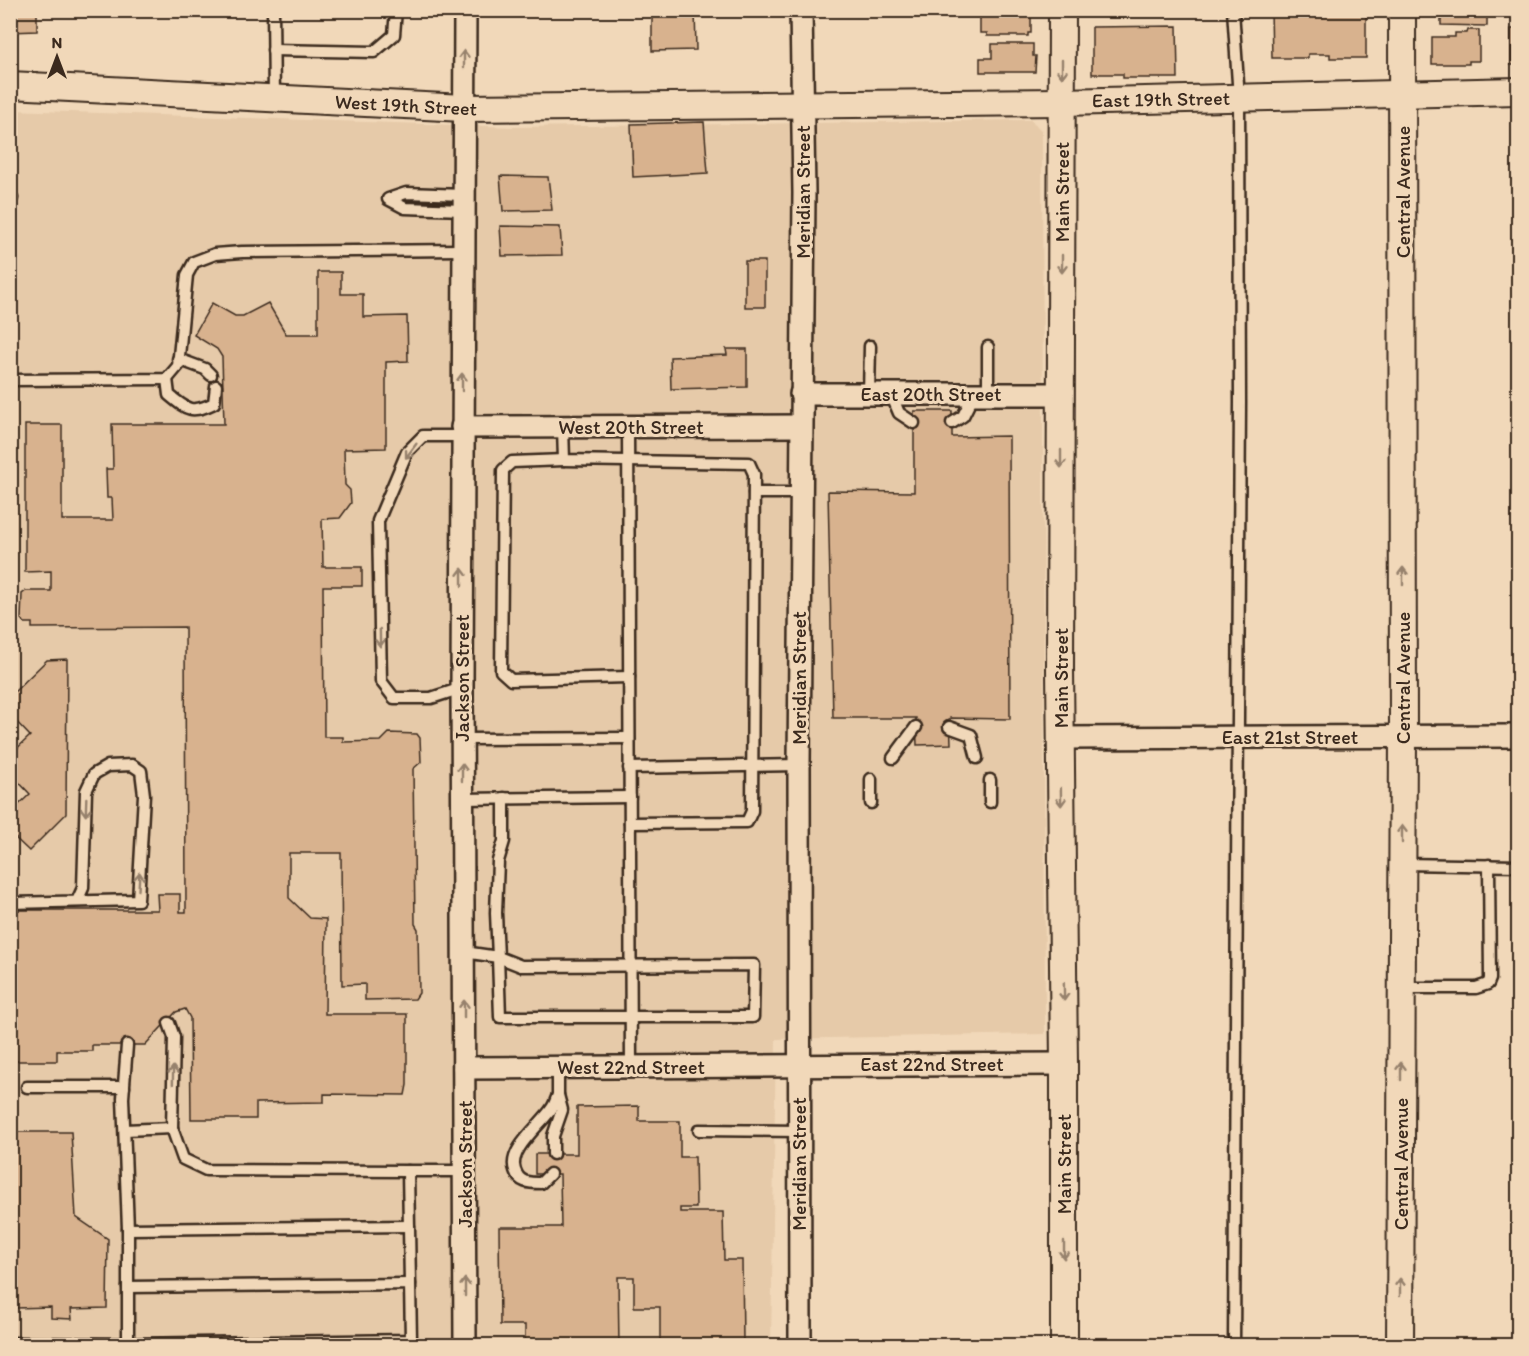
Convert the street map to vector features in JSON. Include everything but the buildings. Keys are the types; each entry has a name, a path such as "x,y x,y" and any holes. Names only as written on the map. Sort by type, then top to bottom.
{"street":[{"name":"Jackson Street","path":"465,10 462,432 465,1346"},
{"name":"Meridian Street","path":"800,1346 799,765 804,193 801,10"},
{"name":"Main Street","path":"1062,10 1061,738 1064,1346"},
{"name":"Central Avenue","path":"1400,1346 1403,737 1402,10"},
{"name":"West 19th Street","path":"10,85 464,108 803,106"},
{"name":"East 19th Street","path":"803,106 1518,91"},
{"name":"East 20th Street","path":"801,394 1061,394"},
{"name":"West 20th Street","path":"462,432 563,427 801,426"},
{"name":"East 21st Street","path":"1061,738 1518,736"},
{"name":"East 22nd Street","path":"799,1065 1064,1064"},
{"name":"West 22nd Street","path":"464,1068 799,1065"}],"lane":[{"path":"273,10 274,98"},
{"path":"273,50 374,52 394,35 396,10"},
{"path":"1233,10 1239,98 1239,737 1234,1346"},
{"path":"406,193 464,202 405,208 388,199 406,193"},
{"path":"10,380 166,379 178,366 187,275 194,262 215,254 342,250 463,250"},
{"path":"869,394 870,346"},
{"path":"952,423 963,416 981,394 988,346"},
{"path":"178,358 205,369 211,375"},
{"path":"166,379 169,395 184,407 200,410 214,403 216,386"},
{"path":"891,394 899,413 914,423"},
{"path":"563,427 564,460"},
{"path":"628,427 631,1067"},
{"path":"462,432 423,436 407,452 378,521 381,681 394,698 431,698 462,688"},
{"path":"629,677 511,680 501,671 503,470 512,462 564,460 749,463 754,474 752,811 747,822 630,823"},
{"path":"754,493 800,493"},
{"path":"893,758 916,727"},
{"path":"949,727 971,735 977,758"},
{"path":"462,739 629,738"},
{"path":"10,903 138,900 144,795 141,771 132,765 108,766 94,774 86,791 83,888 77,901"},
{"path":"629,768 799,765"},
{"path":"871,779 871,803"},
{"path":"990,780 990,802"},
{"path":"462,799 630,797"},
{"path":"464,952 498,957 521,966 754,965 753,1017 500,1017 498,957 496,913 498,861 504,841 504,798"},
{"path":"1402,864 1518,866"},
{"path":"1401,988 1476,988 1488,984 1490,979 1490,865"},
{"path":"169,1023 174,1037 172,1128 183,1159 206,1170 465,1171"},
{"path":"127,1046 124,1087 128,1345"},
{"path":"553,1154 553,1136 562,1110 558,1095 558,1068"},
{"path":"27,1087 124,1087"},
{"path":"550,1174 541,1183 527,1183 518,1178 513,1166 515,1155 552,1108 558,1095"},
{"path":"125,1130 172,1128"},
{"path":"699,1130 799,1131"},
{"path":"10,1343 128,1345 411,1340 408,1171"},
{"path":"128,1229 409,1226"},
{"path":"128,1287 410,1284"}],"shaded area":[{"path":"11,110 514,127 1031,120 1042,131 1045,1034 776,1039 771,1345 11,1346"}]}
